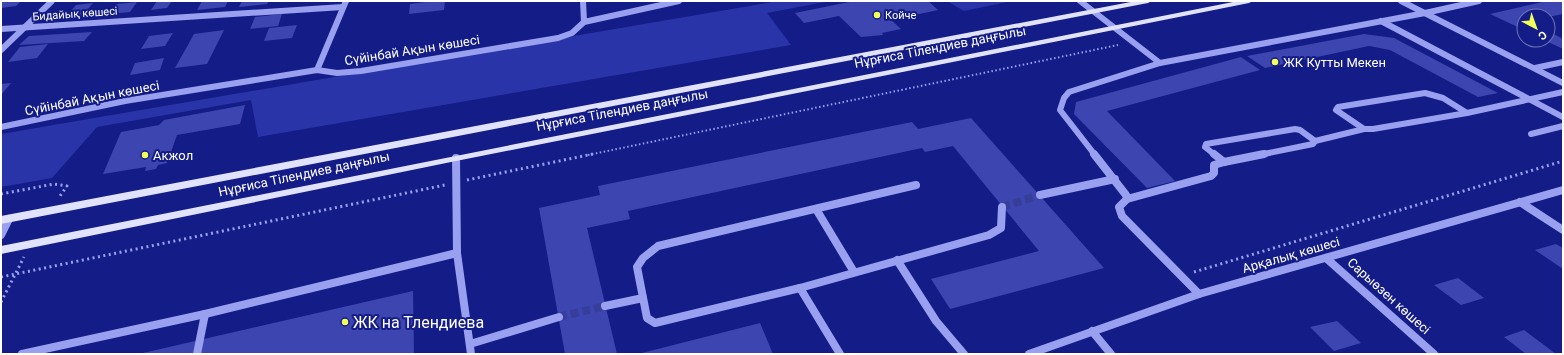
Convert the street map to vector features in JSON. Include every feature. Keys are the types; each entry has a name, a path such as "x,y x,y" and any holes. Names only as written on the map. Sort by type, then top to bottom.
{"main road":[{"name":"Нұрғиса Тілендиев даңғылы","path":"5,219 1148,1"},
{"name":"Нұрғиса Тілендиев даңғылы","path":"1,250 1249,1"}],"street":[{"path":"1,50 52,1"},
{"path":"317,70 346,1"},
{"path":"583,1 584,22"},
{"name":"Сүйінбай Ақын көшесі","path":"1,127 125,101 317,70 337,73 361,71 558,38 572,33 584,22 679,1"},
{"path":"1080,1 1092,12 1160,63"},
{"path":"1401,1 1563,83"},
{"path":"1127,199 1126,195 1115,179 1060,110 1064,98 1069,92 1160,63 1425,13 1479,1"},
{"name":"Бидайық көшесі","path":"1,29 343,7"},
{"path":"1381,21 1563,118"},
{"path":"1535,68 1563,62"},
{"path":"1199,294 1122,216 1119,207 1127,199 1211,176 1214,173 1214,165 1224,162 1313,144 1315,141 1364,128 1373,129 1468,113 1563,92"},
{"path":"1364,128 1336,110 1338,106 1425,93 1443,98 1468,113"},
{"path":"1531,134 1563,126"},
{"path":"1224,162 1205,147 1206,144 1295,129 1300,130 1315,141"},
{"path":"456,158 457,253 471,354"},
{"path":"1040,195 1115,179"},
{"path":"916,185 658,246 643,258 637,267 647,318 655,323 800,288 997,232 1001,228 1002,207"},
{"name":"Арқалық көшесі","path":"1029,354 1199,294 1563,190"},
{"path":"1520,202 1563,230"},
{"path":"816,209 854,272"},
{"path":"1,234 5,219"},
{"path":"22,354 205,314 457,253"},
{"name":"Сарыөзен көшесі","path":"1326,258 1434,354"},
{"path":"897,260 936,321 964,354"},
{"path":"800,288 840,354"},
{"path":"605,306 643,298"},
{"path":"197,354 205,314"},
{"path":"470,344 559,317"},
{"path":"1092,331 1111,354"}],"path":[{"path":"1,277 1133,42"},
{"path":"1180,276 1563,161"},
{"path":"1,194 54,184 67,186 51,210"},
{"path":"1,302 13,275 31,244"}],"shaded area":[{"path":"778,1 830,1 767,13 791,45 258,137 251,100 97,127 52,178 1,187 1,134"},
{"path":"947,1 1012,1 964,11"}],"building":[{"path":"1,1 21,1 16,6 1,8"},
{"path":"157,1 172,1 167,8 151,10"},
{"path":"202,1 228,1 225,7 197,10"},
{"path":"242,1 269,1 267,4 239,7"},
{"path":"445,1 444,10 409,14 410,4"},
{"path":"854,1 928,1 938,10 891,20 901,29 882,33 883,35 861,37 839,16 804,23 795,13"},
{"path":"1547,1 1563,1 1563,14 1556,15 1556,8 1516,8"},
{"path":"137,2 130,12 109,14 117,4"},
{"path":"93,3 82,16 65,18 76,5"},
{"path":"1516,8 1516,26 1490,14"},
{"path":"282,14 278,26 250,29 255,17"},
{"path":"297,25 292,38 264,41 269,28"},
{"path":"224,30 207,64 175,68 194,34"},
{"path":"92,32 84,41 19,45 29,36"},
{"path":"173,33 165,46 141,49 149,36"},
{"name":"ЖК Кутты Мекен","path":"1364,34 1394,38 1498,93 1478,97 1390,50 1369,46 1265,68 1247,56"},
{"path":"1556,35 1563,39 1563,49 1556,46"},
{"path":"48,44 37,58 8,62 20,47"},
{"path":"1241,57 1260,70 1107,111 1175,181 1147,188 1074,114 1076,102"},
{"path":"164,58 160,70 130,75 135,63"},
{"path":"11,83 1,95 1,84"},
{"path":"245,105 240,124 177,135 167,163 158,165 156,169 145,171 146,167 103,174 121,132 159,125 164,120"},
{"path":"971,118 1104,268 950,309 931,279 1039,251 953,146 925,152 922,148 628,211 630,219 587,228 617,354 565,354 539,208 600,195 598,186 912,122 918,129"},
{"path":"1556,244 1563,248 1563,269 1535,250"},
{"path":"1458,278 1484,298 1461,305 1434,285"},
{"name":"ЖК на Тлендиева","path":"413,291 414,354 143,354 143,353"},
{"path":"1337,321 1361,343 1334,351 1310,327"},
{"path":"760,323 773,354 642,354 642,353"},
{"path":"1524,330 1556,354 1526,354 1504,337"}],"tunnel":[{"path":"1002,207 1040,195"},
{"path":"559,317 605,306"}],"place":[{"name":"Койче","path":"877,15"},
{"name":"ЖК Кутты Мекен","path":"1275,62"},
{"name":"Акжол","path":"145,155"},
{"name":"ЖК на Тлендиева","path":"345,322"}]}
